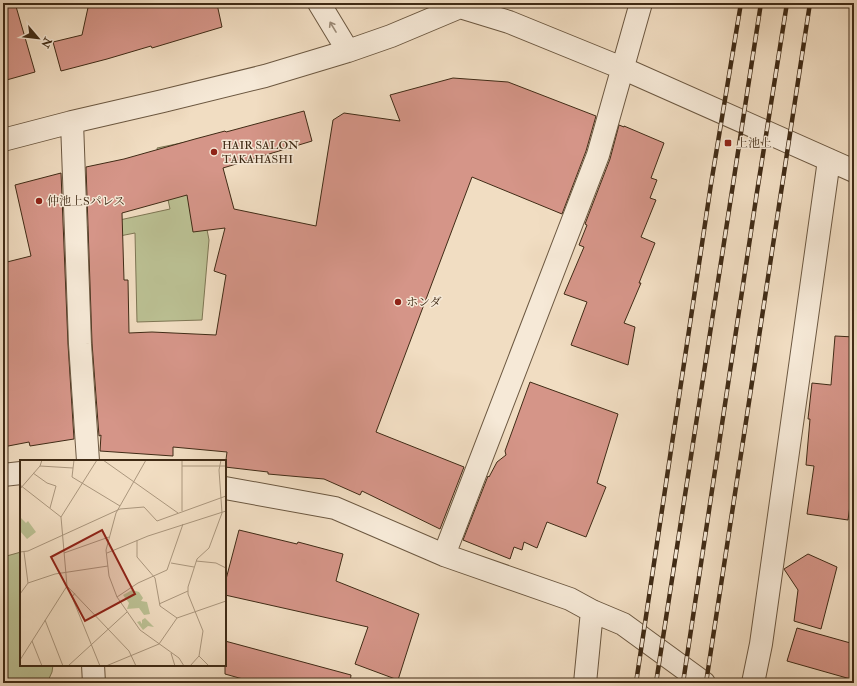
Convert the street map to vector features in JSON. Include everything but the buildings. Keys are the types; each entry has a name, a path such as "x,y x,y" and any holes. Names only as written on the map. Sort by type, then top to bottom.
{"street":[{"path":"319,3 348,51"},
{"path":"444,554 595,162 641,3"},
{"path":"3,140 250,79 348,51 391,36 459,5 509,22 622,68 854,171"},
{"path":"72,122 80,344 88,460"},
{"path":"753,683 761,644 829,160"},
{"path":"3,476 20,473"},
{"path":"226,488 334,508 444,554 570,599 592,611 623,624 704,683"},
{"path":"586,683 592,611"},
{"path":"93,666 94,683"}],"green space":[{"path":"186,142 199,188 209,240 202,320 137,322 135,233 84,243 83,228 170,209 157,148"},
{"path":"20,552 20,666 53,666 47,683 3,683 3,557"}],"railway":[{"path":"636,683 711,184 741,3"},
{"path":"656,683 761,3"},
{"path":"683,683 787,3"},
{"path":"706,683 810,3"}],"place":[{"name":"上池上","path":"728,143"},
{"name":"HAIR SALON TAKAHASHI","path":"214,152"},
{"name":"仲池上Sパレス","path":"39,201"},
{"name":"ホンダ","path":"398,302"}]}
